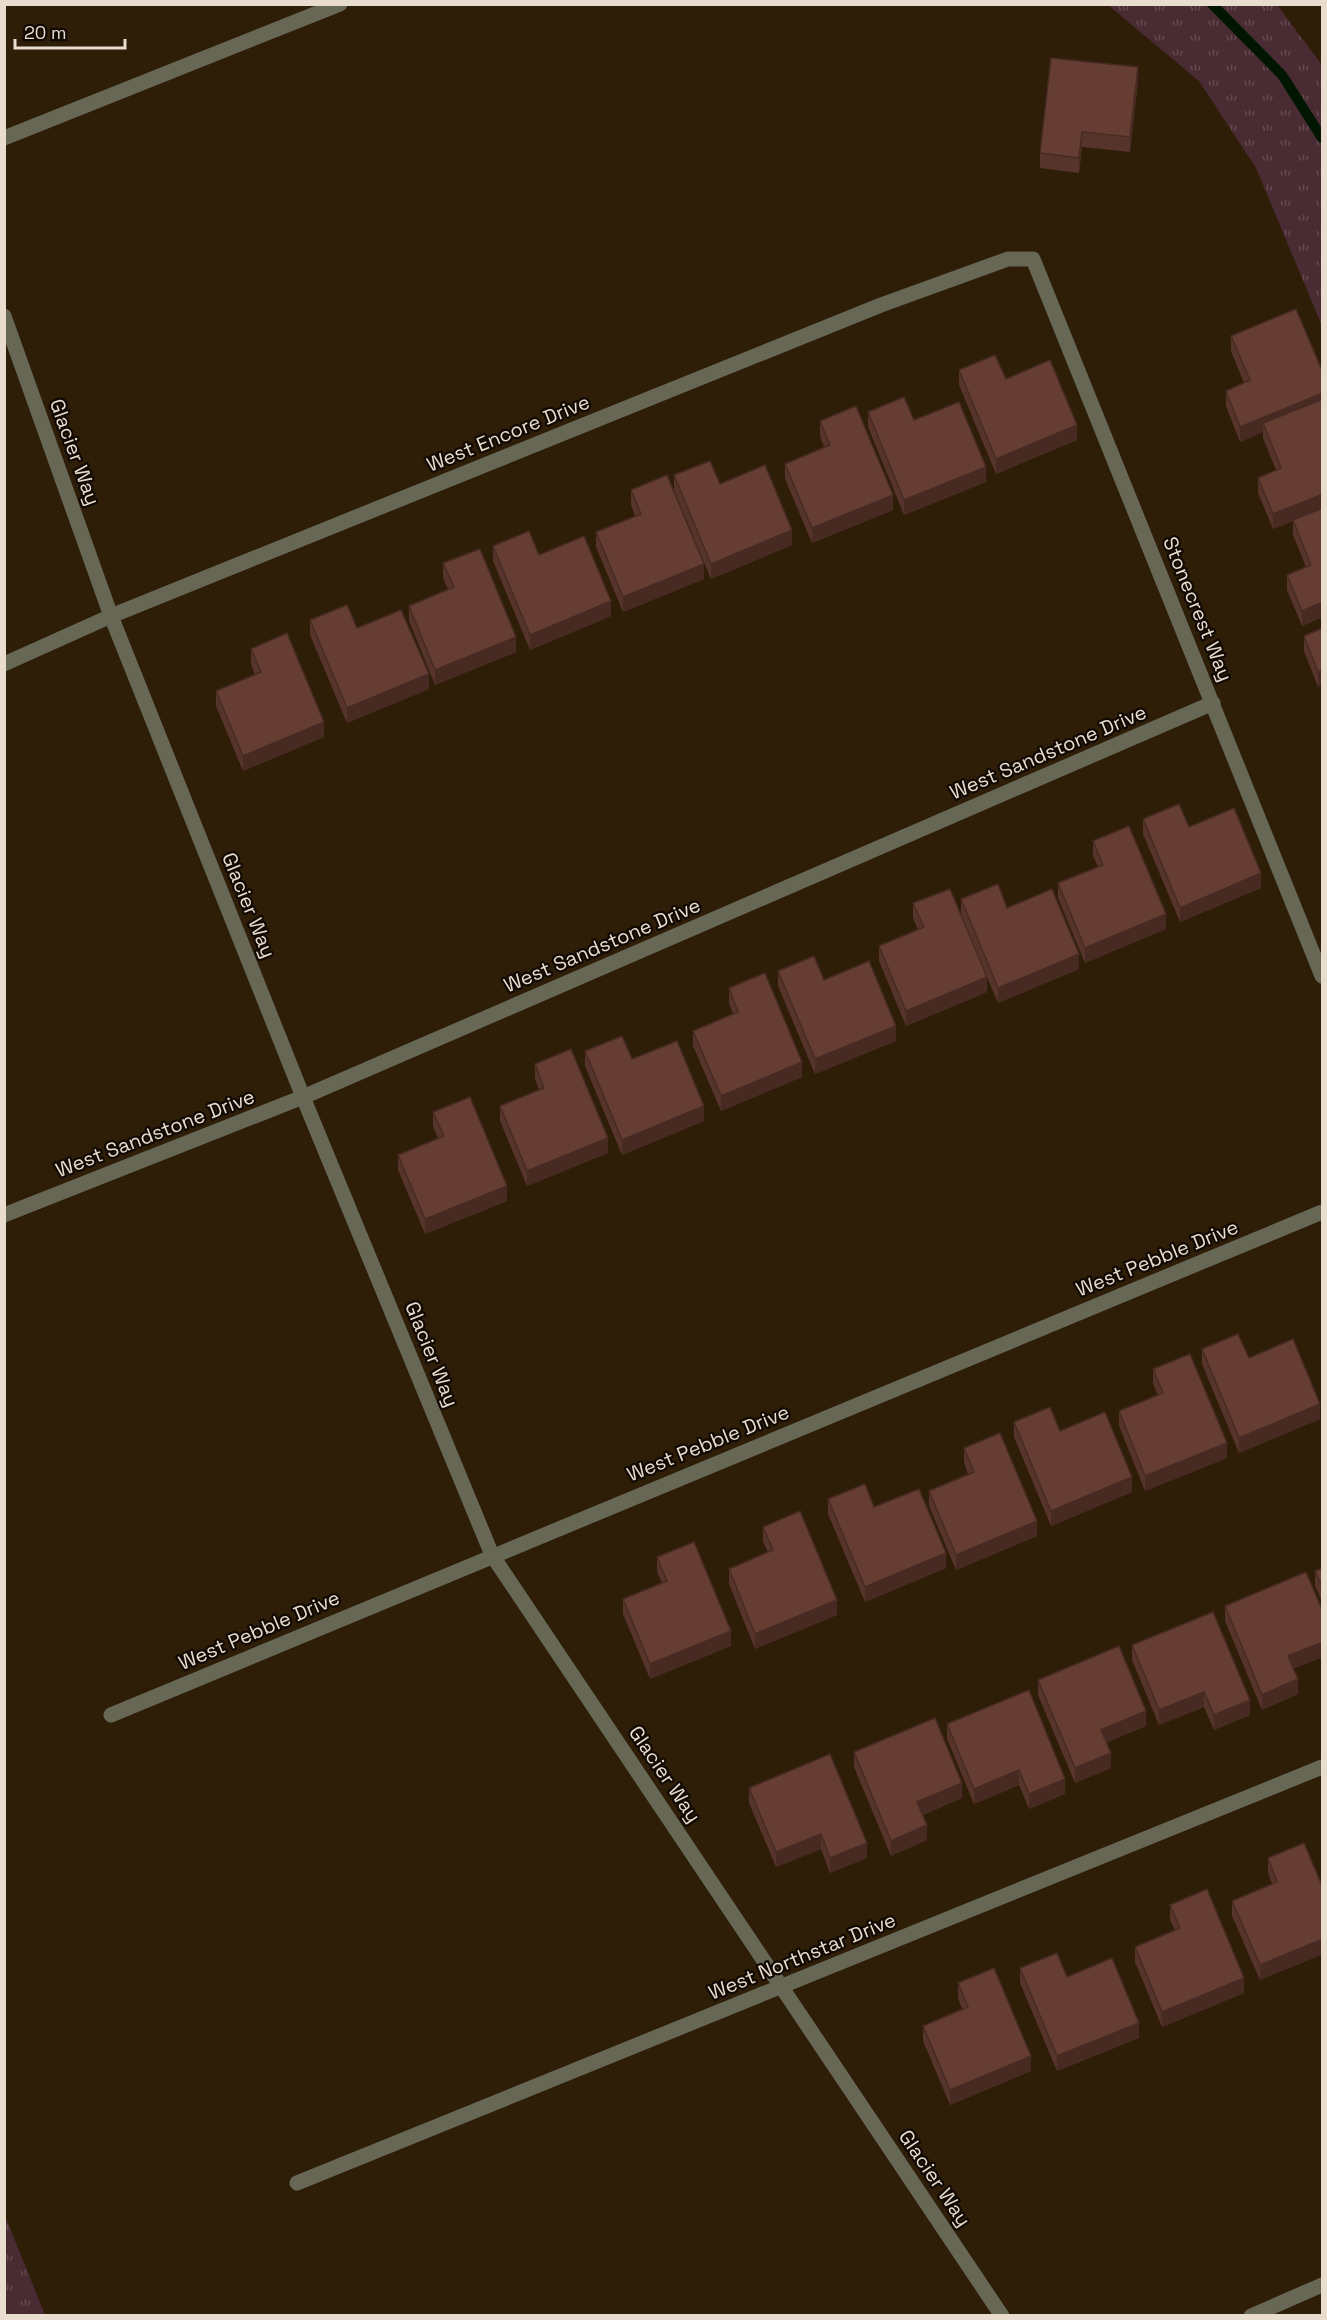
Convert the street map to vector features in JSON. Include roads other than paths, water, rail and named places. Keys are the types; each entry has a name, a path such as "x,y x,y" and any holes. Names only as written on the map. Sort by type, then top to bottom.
{"street":[{"path":"4,138 340,4"},
{"name":"West Encore Drive","path":"4,664 111,616 880,305 1008,259 1033,258"},
{"name":"Stonecrest Way","path":"1033,258 1323,976"},
{"name":"Glacier Way","path":"4,316 111,616 303,1097 492,1555 1002,2316"},
{"name":"West Sandstone Drive","path":"4,1215 303,1097 1213,703"},
{"name":"West Pebble Drive","path":"111,1715 1323,1212"},
{"name":"West Northstar Drive","path":"297,2183 1323,1767"},
{"path":"1251,2316 1323,2285"}],"waterway":[{"path":"1212,4 1282,75 1322,138"}]}
